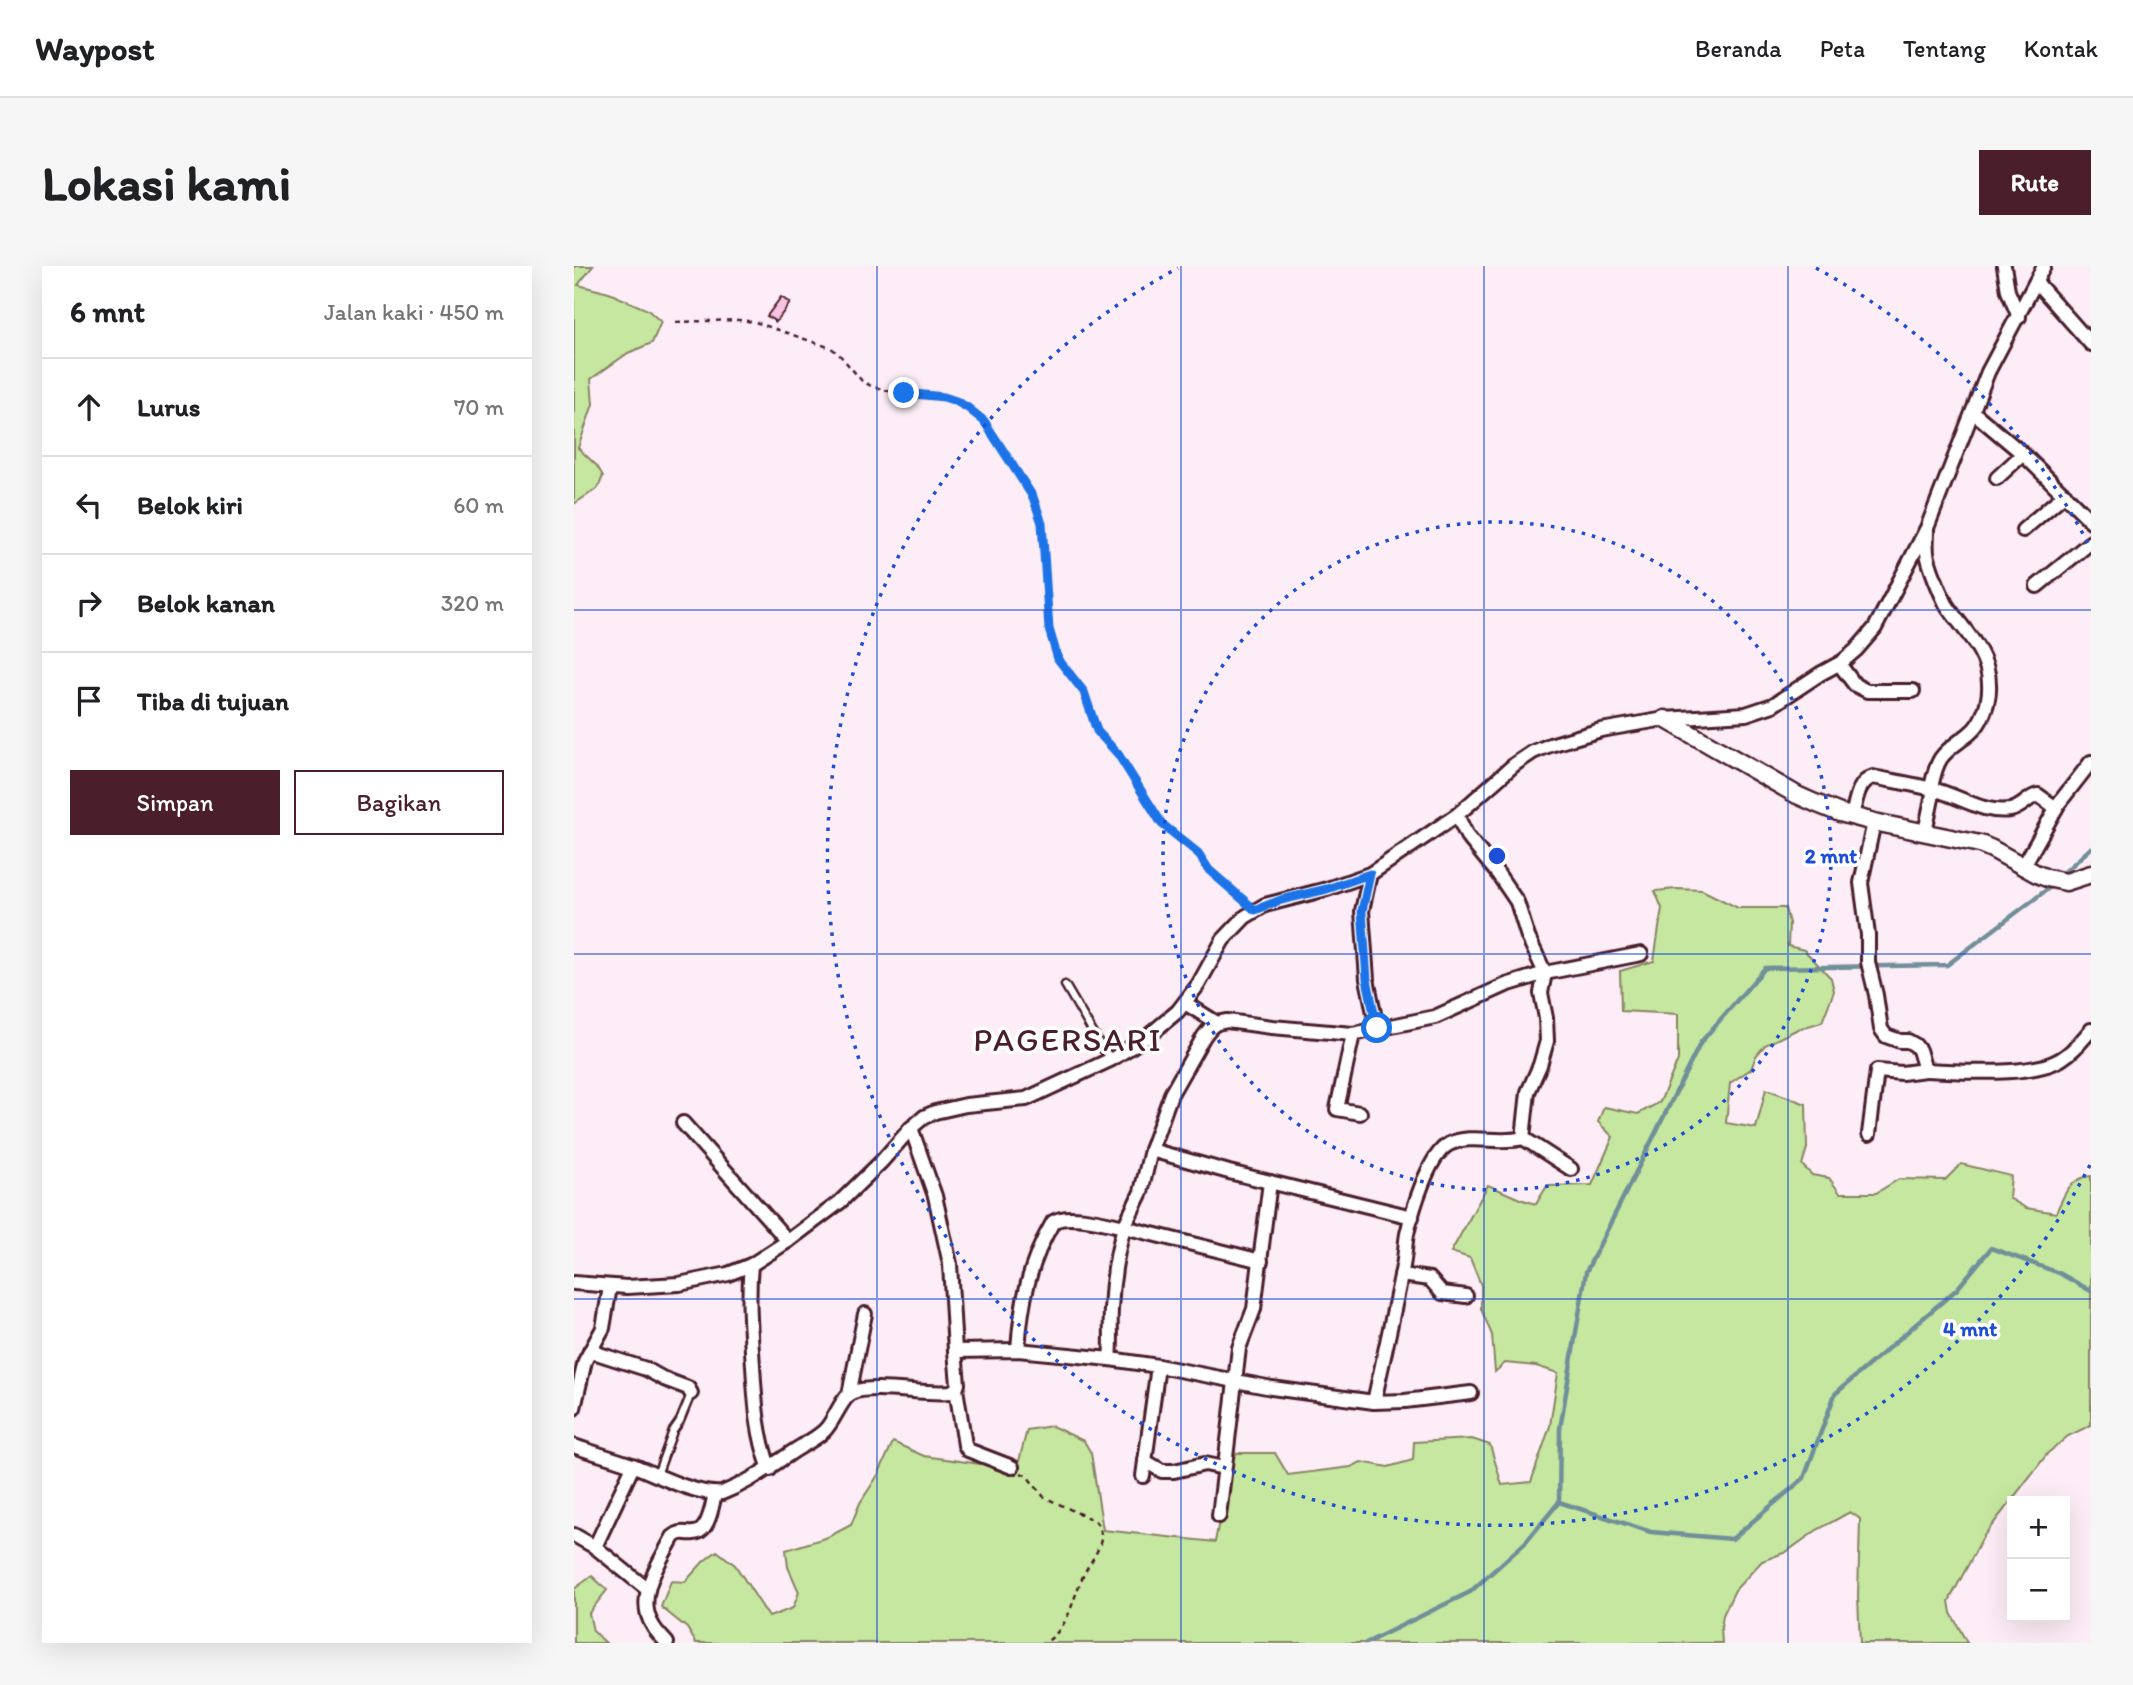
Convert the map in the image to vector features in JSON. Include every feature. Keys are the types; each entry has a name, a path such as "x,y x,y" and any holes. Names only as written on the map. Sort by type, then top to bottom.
{"street":[{"path":"2004,266 2008,291 2018,317"},
{"path":"574,1283 610,1287 699,1281 751,1265 840,1202 924,1117 951,1108 1026,1099 1112,1059 1164,1025 1185,1003 1223,940 1255,910 1370,874 1457,815 1515,764 1542,748 1601,730 1665,719 1737,715 1759,711 1842,662 1875,628 1927,528 1988,372 2045,266"},
{"path":"2036,282 2091,344"},
{"path":"1973,412 2023,454 2091,521"},
{"path":"1997,478 2023,454"},
{"path":"2023,530 2065,494"},
{"path":"1925,832 1933,776 1941,758 1979,724 1989,684 1986,666 1976,644 1945,601 1927,553 1927,528"},
{"path":"2037,586 2091,542"},
{"path":"1842,662 1840,665 1855,685 1867,691 1913,691"},
{"path":"1665,719 1797,795 1852,816 1980,844 2037,874 2060,880 2091,874"},
{"path":"2023,867 2056,808 2091,762"},
{"path":"1852,816 1861,786 1873,776 1933,789 1991,809 2009,810 2020,807 2034,795 2056,808"},
{"path":"1457,815 1468,836 1517,902 1528,937 1545,973 1541,993 1547,1041 1528,1092 1523,1138"},
{"path":"1874,822 1861,883 1870,976 1881,1029 1892,1039 1908,1041 1915,1045 1924,1070"},
{"path":"1370,874 1362,911 1367,979 1377,1028"},
{"path":"1110,1359 1111,1310 1118,1247 1124,1227 1141,1192 1151,1150 1171,1094 1211,1027 1227,1021 1353,1034 1435,1017 1506,985 1545,973 1641,954"},
{"path":"1185,1003 1217,1023"},
{"path":"1869,1134 1876,1073 1879,1071 2007,1071 2050,1064 2063,1058 2091,1030"},
{"path":"1353,1034 1337,1109 1360,1113"},
{"path":"682,1123 788,1241"},
{"path":"911,1128 934,1196 950,1265 958,1378 956,1389 965,1445 968,1450 1012,1467"},
{"path":"1374,1402 1412,1217 1435,1158 1448,1145 1466,1139 1489,1141 1523,1138 1571,1169"},
{"path":"1151,1150 1412,1217"},
{"path":"1219,1516 1239,1349 1254,1308 1270,1182"},
{"path":"1018,1350 1027,1283 1040,1248 1057,1219 1067,1218 1124,1227 1261,1261"},
{"path":"751,1265 748,1293 756,1415 761,1446 770,1469"},
{"path":"1401,1275 1430,1279 1442,1293 1466,1296"},
{"path":"574,1408 585,1361 603,1328 610,1287"},
{"path":"574,1446 715,1494 737,1487 770,1469 826,1430 849,1395 865,1314"},
{"path":"955,1351 1018,1350 1110,1359 1235,1382 1374,1402 1471,1393"},
{"path":"590,1351 646,1369 688,1388 691,1393"},
{"path":"1143,1476 1158,1366"},
{"path":"849,1395 875,1390 946,1393 956,1389"},
{"path":"1144,1461 1162,1471 1205,1464 1224,1468"},
{"path":"595,1547 633,1466"},
{"path":"667,1643 649,1618 647,1589 673,1537 681,1532 701,1532 715,1494"},
{"path":"574,1535 595,1547 647,1589"}],"lane":[{"path":"1065,985 1101,1048 1112,1059"},
{"path":"657,1475 691,1393"}],"path":[{"path":"676,322 739,320 765,326 831,348 862,381 871,386 889,391 944,397 968,408 984,421 1033,497 1042,523 1049,629 1058,659 1084,692 1097,731 1118,754 1162,824 1198,853 1209,870 1255,910"},
{"path":"1012,1467 1027,1476 1044,1497 1095,1521 1100,1528 1101,1536 1095,1557 1081,1580 1071,1612 1045,1643"}],"green space":[{"path":"574,266 593,266 578,285 609,293 648,310 661,322 652,343 628,353 591,379 593,404 578,448 597,466 603,476 598,488 574,504"},
{"path":"1702,890 1738,908 1785,908 1789,923 1788,946 1804,950 1831,978 1834,991 1822,1022 1798,1029 1765,1045 1756,1056 1751,1069 1730,1083 1726,1123 1756,1128 1766,1089 1806,1104 1807,1148 1802,1165 1812,1175 1829,1178 1840,1193 1876,1193 1899,1179 1945,1180 1961,1164 2011,1176 2009,1198 2026,1208 2056,1213 2072,1184 2091,1176 2091,1425 2068,1436 2048,1453 2015,1496 2007,1496 2007,1506 1983,1537 1949,1601 1951,1613 1967,1643 1860,1643 1860,1519 1850,1512 1817,1530 1786,1552 1762,1561 1735,1590 1723,1615 1722,1643 696,1643 687,1628 661,1607 671,1581 685,1582 717,1551 735,1565 769,1617 793,1608 799,1592 788,1567 786,1550 828,1537 851,1525 893,1442 924,1456 980,1464 1019,1461 1027,1430 1052,1426 1084,1441 1091,1453 1103,1530 1215,1542 1230,1463 1237,1453 1275,1453 1288,1475 1351,1467 1361,1462 1388,1467 1413,1460 1414,1442 1472,1439 1490,1445 1502,1485 1531,1482 1550,1426 1558,1373 1536,1366 1505,1363 1495,1372 1492,1335 1481,1309 1481,1285 1470,1258 1451,1252 1488,1185 1536,1204 1547,1186 1592,1185 1613,1137 1598,1122 1604,1107 1638,1114 1660,1102 1678,1060 1678,1014 1621,1011 1620,971 1654,961 1662,908 1655,891"},
{"path":"592,1576 607,1590 589,1613 593,1631 606,1643 574,1643 574,1589"}],"building":[{"path":"781,297 790,303 776,322 767,316"}],"waterway":[{"path":"2058,878 2091,848"},
{"path":"1366,1643 1470,1592 1526,1542 1559,1502 1560,1429 1586,1272 1701,1042 1765,968 1947,965 2053,885"},
{"path":"1559,1502 1651,1532 1732,1539 1804,1478 1835,1394 1957,1289 1991,1248 2059,1273 2091,1291"}],"district":[{"name":"PAGERSARI","path":"1068,1039"}],"route":[{"path":"904,393 944,397 968,408 984,421 1033,497 1042,523 1049,629 1058,659 1084,692 1097,731 1118,754 1162,824 1198,853 1209,870 1255,910 1370,874 1362,911 1367,979 1377,1028"}]}
